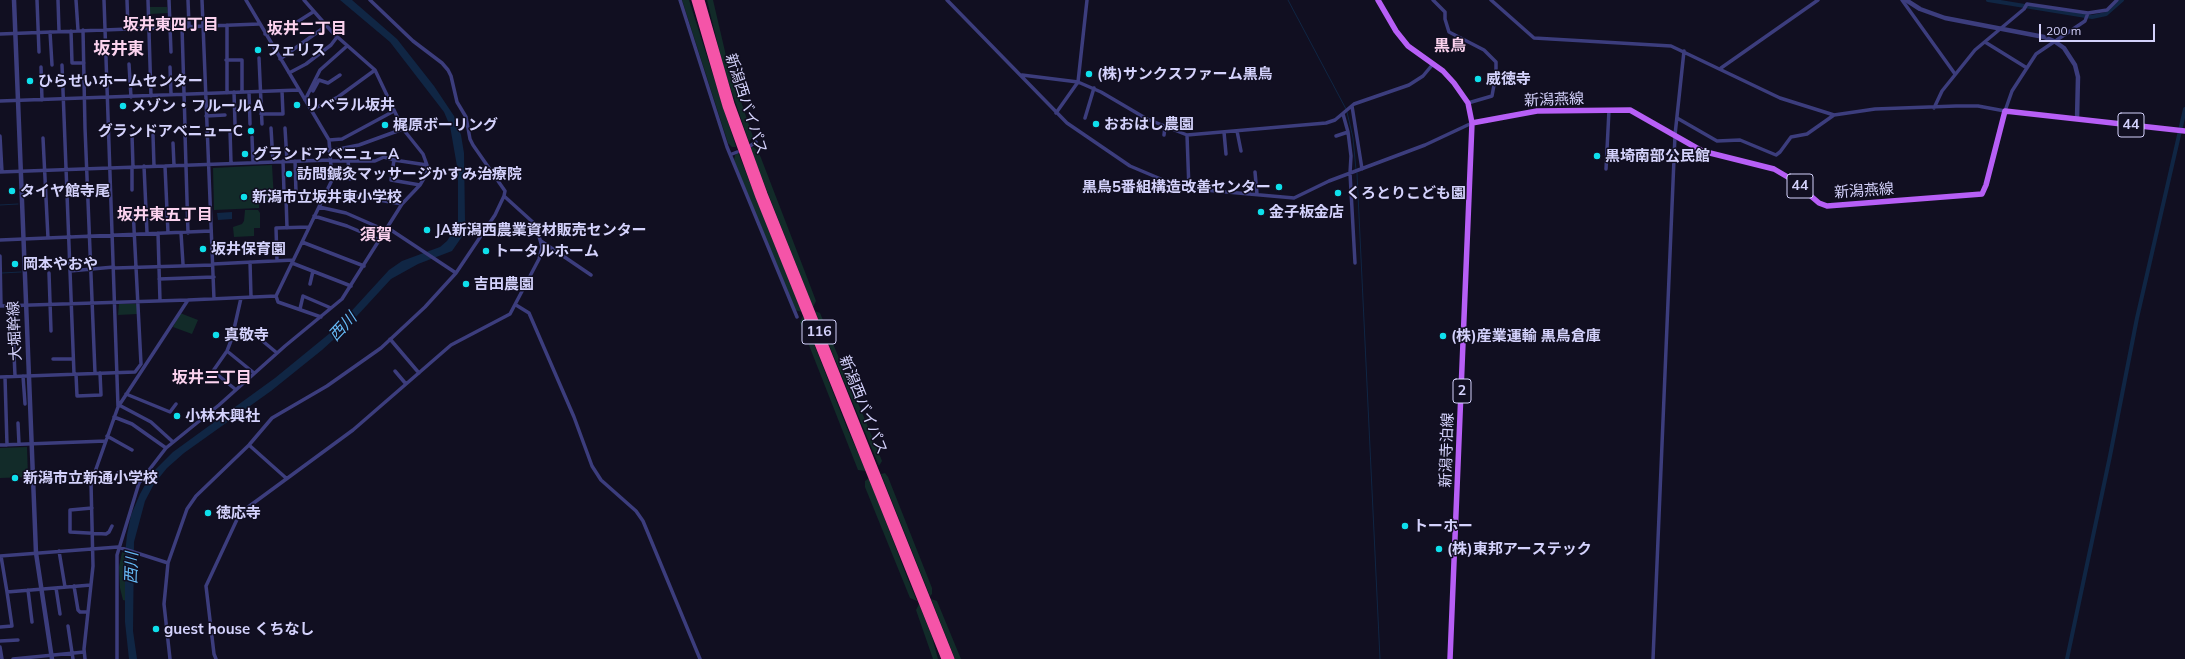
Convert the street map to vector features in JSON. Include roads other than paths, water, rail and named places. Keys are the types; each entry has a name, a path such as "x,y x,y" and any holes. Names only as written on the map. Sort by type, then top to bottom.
{"highway":[{"path":"692,0 705,25"},
{"name":"新潟西バイパス","path":"695,0 764,194 951,659"},
{"name":"新潟西バイパス","path":"702,0 705,25 726,106 759,197 945,659"}],"main road":[{"name":"2","path":"1378,0 1396,31 1408,46 1448,77 1468,103 1472,123"},
{"name":"新潟燕線","path":"1472,123 1523,112 1630,110 1702,151 1774,169 1791,179 1819,203 1827,206 1982,194 1985,190 2005,111"},
{"name":"44","path":"2005,111 2185,131"},
{"name":"新潟寺泊線","path":"1450,659 1472,123"}],"street":[{"name":"大堀幹線","path":"14,0 36,553 52,657"},
{"path":"37,0 39,52"},
{"path":"58,0 59,31"},
{"path":"76,0 78,30"},
{"path":"104,0 119,406"},
{"path":"127,0 128,29"},
{"path":"148,0 151,96"},
{"path":"169,0 171,52"},
{"path":"188,0 189,26"},
{"path":"202,0 214,298"},
{"path":"246,0 329,140 332,180 276,296 278,302 321,317"},
{"path":"118,659 115,567 118,547 139,482 166,448 219,405 235,389 342,299 402,204 420,185 427,173 427,165 424,154 403,129 375,70 337,37 313,12 304,0"},
{"path":"170,659 164,604 168,563 187,509 196,496 249,445 272,418 327,386 390,339 442,290 495,215 504,196 505,191 470,139 466,117 457,102 451,76 448,70 442,63 413,41 370,0"},
{"path":"680,0 727,147 732,154 755,219 797,318"},
{"path":"947,0 1022,75 1056,113 1083,136 1130,166 1189,190 1294,198 1361,169 1425,146 1472,123"},
{"path":"1056,113 1078,82 1087,0"},
{"path":"1490,0 1534,38 1671,46 1721,68 1780,98 1834,115 1876,109 1978,106 2005,111 2012,90 2036,54 2085,21 2088,13"},
{"path":"1721,68 1818,0"},
{"path":"1902,0 1955,74"},
{"path":"1906,0 1920,9 1945,18 2044,36 2054,41 2064,48 2075,65 2078,77 2077,119"},
{"path":"1934,108 1942,91 1975,50 2027,4 2088,13 2107,10 2117,0"},
{"path":"1436,1 1445,12 1445,19 1450,32 1484,50 1496,62 1496,74 1492,96 1468,103"},
{"path":"265,34 294,24 313,12"},
{"path":"0,34 259,24"},
{"path":"227,25 227,93"},
{"path":"280,59 326,26"},
{"path":"182,27 185,126"},
{"path":"62,65 73,359 77,396 101,395 92,303 84,98 83,30"},
{"path":"71,31 72,63 84,63"},
{"path":"50,32 52,65"},
{"path":"289,73 306,64 331,45 337,37"},
{"path":"1985,42 2027,68"},
{"path":"305,101 320,70 347,46"},
{"path":"1653,659 1675,135 1684,51"},
{"path":"258,58 262,124"},
{"path":"226,60 242,60 242,92"},
{"path":"129,64 131,96"},
{"path":"1022,75 1078,82 1094,88 1165,128 1187,135 1326,123 1344,113 1350,107 1409,85 1423,76 1433,64"},
{"path":"41,67 42,100"},
{"path":"170,67 171,94"},
{"path":"311,110 338,97 375,70"},
{"path":"305,101 319,80 328,82 340,74"},
{"path":"1085,118 1094,88"},
{"path":"0,101 299,90"},
{"path":"261,114 283,114 282,91"},
{"path":"234,92 235,124"},
{"path":"249,92 250,124"},
{"path":"1350,107 1357,129 1361,169"},
{"path":"1606,169 1609,110"},
{"path":"329,140 342,139 394,112"},
{"path":"1344,113 1351,156 1355,263"},
{"path":"206,116 225,115"},
{"path":"1677,118 1717,141 1740,140 1776,155 1791,137 1807,134 1834,115"},
{"path":"271,128 272,162"},
{"path":"286,128 285,194 287,228"},
{"path":"1164,135 1165,128"},
{"path":"329,151 359,145 403,129"},
{"path":"230,130 231,163"},
{"path":"1237,131 1241,151"},
{"path":"1224,132 1226,154"},
{"path":"1336,136 1348,132"},
{"path":"185,133 188,233"},
{"path":"132,135 132,190"},
{"path":"153,135 154,166"},
{"path":"1187,135 1189,190"},
{"path":"0,136 1,172 285,161 376,161 384,157 427,165"},
{"path":"252,137 253,162"},
{"path":"43,138 48,238"},
{"path":"750,146 756,142"},
{"path":"173,143 174,165"},
{"path":"732,154 737,152"},
{"path":"394,160 391,180 420,185"},
{"path":"295,161 296,193"},
{"path":"348,161 350,179"},
{"path":"144,166 146,233"},
{"path":"165,166 168,233"},
{"path":"1255,172 1257,194"},
{"path":"326,191 402,204"},
{"path":"216,659 214,654 206,586 240,513 353,430 451,345 510,314 516,305 539,259 542,247 536,225 504,196"},
{"path":"319,207 352,215 387,229 423,250 456,272"},
{"path":"85,659 84,652 93,548 91,483 114,417 141,364 133,209"},
{"path":"314,216 347,226 380,240"},
{"path":"277,261 276,228 309,227"},
{"path":"0,240 211,231"},
{"path":"158,233 160,301"},
{"path":"181,233 183,264"},
{"path":"541,241 591,275"},
{"path":"302,242 364,266"},
{"path":"0,256 1,306 276,296"},
{"path":"70,271 91,268 277,261 292,262 351,286"},
{"path":"250,262 251,297"},
{"path":"310,284 313,271"},
{"path":"49,273 51,331"},
{"path":"159,279 214,277"},
{"path":"300,310 303,296 331,308"},
{"path":"235,389 213,371 227,351 242,298"},
{"path":"137,373 188,300"},
{"path":"516,305 529,313 574,417 592,466 601,480 636,511 643,522 700,659"},
{"path":"12,306 15,376"},
{"path":"254,333 277,353"},
{"path":"390,339 419,373"},
{"path":"227,351 254,373"},
{"path":"53,359 73,359"},
{"path":"395,371 406,384"},
{"path":"0,377 118,372 137,373"},
{"path":"23,376 25,404"},
{"path":"5,377 7,445"},
{"path":"126,394 170,412 176,404"},
{"path":"119,406 151,422 173,442"},
{"path":"114,417 132,424 166,448"},
{"path":"18,423 19,444"},
{"path":"107,436 132,450"},
{"path":"0,445 106,441"},
{"path":"249,445 286,478"},
{"path":"118,473 139,482"},
{"path":"92,508 72,509 69,513 70,532 108,534 112,526"},
{"path":"0,627 12,626 1,556 118,547 168,563"},
{"path":"59,551 65,587"},
{"path":"7,592 91,585"},
{"path":"74,586 78,610 80,612 88,612"},
{"path":"56,588 60,614"},
{"path":"28,590 32,622"},
{"path":"68,626 74,659"},
{"path":"0,641 18,640"},
{"path":"0,647 2,659"},
{"path":"13,659 52,657 84,652"}],"water":[{"name":"西川","path":"340,0 352,0 397,39 434,86 454,116 461,135 464,153 465,220 468,228 452,251 418,264 391,279 344,330 322,350 271,391 184,453 167,468 154,484 145,501 134,542 133,631 137,659 129,659 125,622 125,554 127,535 131,515 151,474 173,452 275,378 335,329 389,270 402,261 440,247 447,241 456,227 458,220 458,172 450,126 444,112 390,42"},
{"path":"232,212 232,219 218,220 217,213"}],"waterway":[{"path":"1288,0 1346,109"},
{"path":"1988,0 2092,17 2106,14 2122,0"},
{"path":"2067,659 2110,456 2137,318 2185,109"},
{"path":"1347,112 1353,138 1356,170"},
{"path":"1357,173 1380,659"},
{"path":"0,205 18,204"},
{"path":"2,273 21,272"}],"place":[{"name":"フェリス","path":"258,50"},
{"name":"(株)サンクスファーム黒鳥","path":"1089,74"},
{"name":"威徳寺","path":"1478,79"},
{"name":"ひらせいホームセンター","path":"30,81"},
{"name":"リベラル坂井","path":"297,105"},
{"name":"メゾン・フルールＡ","path":"123,106"},
{"name":"おおはし農園","path":"1096,124"},
{"name":"梶原ボーリング","path":"385,125"},
{"name":"グランドアベニューC","path":"251,131"},
{"name":"グランドアベニューA","path":"245,154"},
{"name":"黒埼南部公民館","path":"1597,156"},
{"name":"訪問鍼灸マッサージかすみ治療院","path":"289,174"},
{"name":"黒鳥5番組構造改善センター","path":"1279,187"},
{"name":"タイヤ館寺尾","path":"12,191"},
{"name":"くろとりこども園","path":"1338,193"},
{"name":"新潟市立坂井東小学校","path":"244,197"},
{"name":"金子板金店","path":"1261,212"},
{"name":"JA新潟西農業資材販売センター","path":"427,230"},
{"name":"坂井保育園","path":"203,249"},
{"name":"トータルホーム","path":"486,251"},
{"name":"岡本やおや","path":"15,264"},
{"name":"吉田農園","path":"466,284"},
{"name":"真敬寺","path":"216,335"},
{"name":"(株)産業運輸 黒鳥倉庫","path":"1443,336"},
{"name":"小林木興社","path":"177,416"},
{"name":"新潟市立新通小学校","path":"15,478"},
{"name":"徳応寺","path":"208,513"},
{"name":"トーホー","path":"1405,526"},
{"name":"(株)東邦アーステック","path":"1439,549"},
{"name":"guest house くちなし","path":"156,629"}],"district":[{"name":"坂井東四丁目","path":"171,25"},
{"name":"坂井二丁目","path":"307,29"},
{"name":"黒鳥","path":"1450,46"},
{"name":"坂井東","path":"119,49"},
{"name":"坂井東五丁目","path":"165,215"},
{"name":"須賀","path":"376,235"},
{"name":"坂井三丁目","path":"212,378"}]}
